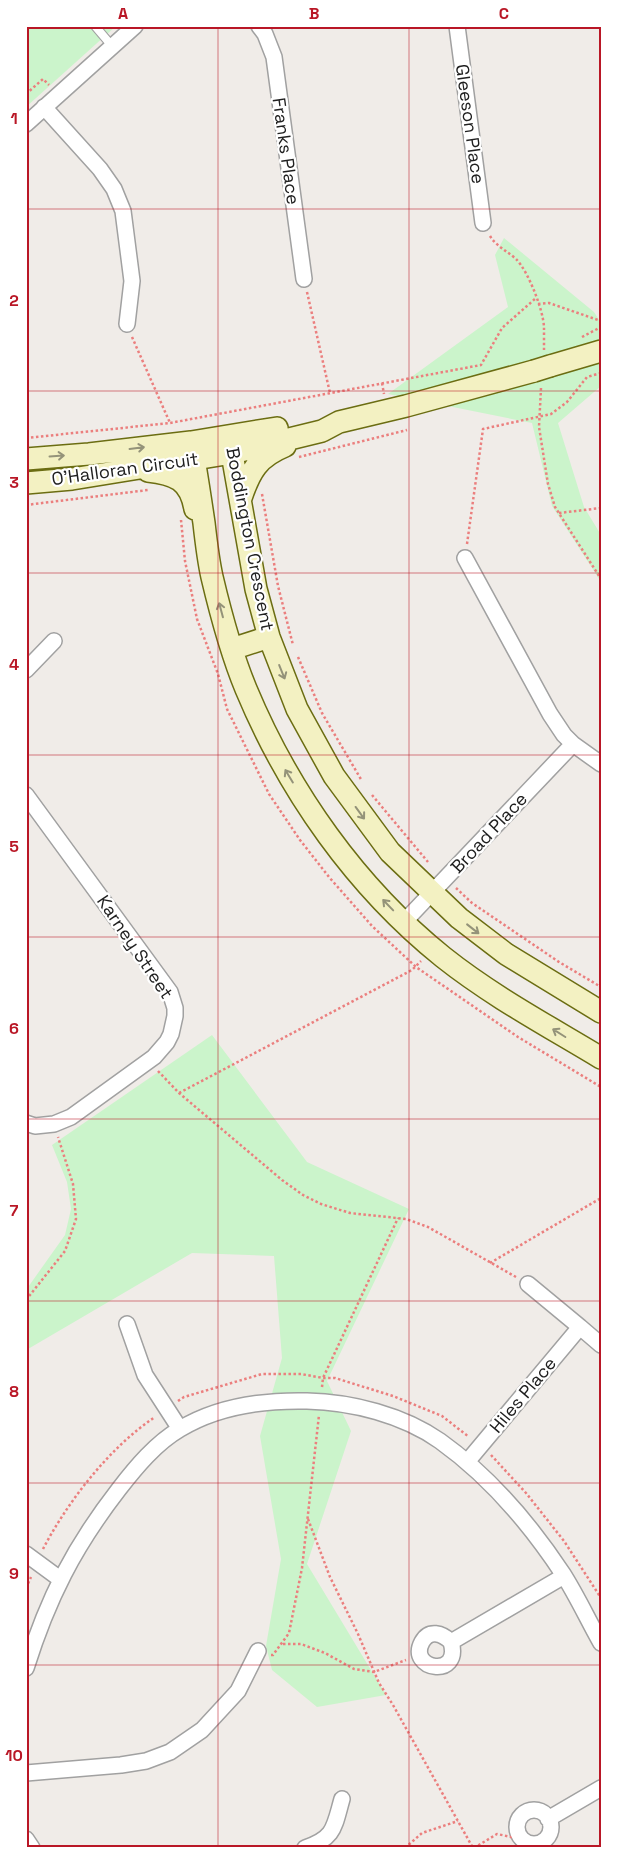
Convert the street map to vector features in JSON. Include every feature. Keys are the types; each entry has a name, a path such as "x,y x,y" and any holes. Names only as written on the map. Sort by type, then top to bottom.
{"street":[{"path":"26,124 134,26"},
{"name":"Franks Place","path":"259,26 265,34 274,57 304,279"},
{"name":"Gleeson Place","path":"457,26 483,223"},
{"path":"44,107 100,169 114,189 122,211 132,281 127,324"},
{"name":"O'Halloran Circuit","path":"26,459 89,454 193,451 231,445 324,419 331,426 601,351"},
{"path":"241,499 246,482 253,469 263,458 275,450 331,426"},
{"name":"Boddington Crescent","path":"231,445 241,499 246,541 269,637 297,709 334,776 390,852 438,886 459,918 506,954 601,1012"},
{"path":"193,451 212,575 232,649 245,688 262,726 302,797 336,847 363,880 404,922 444,957 488,989 601,1058"},
{"name":"O'Halloran Circuit","path":"26,483 72,479 133,469 193,451"},
{"path":"133,469 162,473 179,479 188,487 206,538"},
{"path":"465,558 550,714 564,735 573,744 601,764"},
{"path":"232,649 269,637"},
{"path":"26,670 54,642"},
{"name":"Broad Place","path":"404,922 573,744"},
{"name":"Karney Street","path":"26,794 170,992 176,1016 167,1042 148,1061 72,1117 54,1124 35,1126 26,1124"},
{"path":"528,1284 601,1345"},
{"path":"127,1324 145,1375 180,1429"},
{"name":"Hiles Place","path":"467,1462 580,1328"},
{"path":"26,1668 39,1626 60,1580 99,1515 130,1475 157,1446 180,1429 215,1412 249,1404 290,1400 320,1401 369,1410 406,1422 438,1440 467,1462 518,1513 564,1576 601,1643"},
{"path":"26,1554 60,1580"},
{"path":"451,1642 564,1576"},
{"path":"429,1635 445,1636 451,1642 452,1658 446,1664 439,1667 431,1667 424,1662 420,1655 419,1647 429,1635"},
{"path":"26,1773 121,1765 146,1761 170,1752 202,1730 238,1691 258,1651"},
{"path":"548,1819 601,1788"},
{"path":"305,1848 319,1843 330,1835 334,1828 342,1799"},
{"path":"535,1810 543,1813 548,1819 551,1826 549,1834 544,1841 537,1844 528,1844 521,1840 517,1832 520,1816 535,1810"},
{"path":"26,1839 32,1848"}],"lane":[{"path":"95,26 112,46"}],"path":[{"path":"483,223 492,239 522,267 538,304 544,326 539,427 548,484 559,513 601,578"},
{"path":"304,279 330,393"},
{"path":"26,438 170,423 481,365 502,328 536,298"},
{"path":"538,304 549,304 567,308 601,321"},
{"path":"127,324 170,423"},
{"path":"465,558 483,429 539,417 558,410 587,377 601,373"},
{"path":"378,395 384,394 382,383"},
{"path":"262,492 278,586 294,648"},
{"path":"559,513 601,508"},
{"path":"297,656 322,713 365,786"},
{"path":"371,794 426,860 438,886 472,903 601,988"},
{"path":"179,1093 416,967 518,1037 601,1087"},
{"path":"148,1061 179,1093 282,1180 303,1194 321,1204 350,1213 406,1219 428,1227 528,1284"},
{"path":"26,1300 65,1251 76,1219 73,1184 54,1124"},
{"path":"490,1263 601,1198"},
{"path":"258,1651 264,1655 274,1655 289,1633 302,1568 323,1378 398,1218"},
{"path":"307,1517 316,1536 330,1577 379,1683 473,1848 497,1834 521,1840"},
{"path":"282,1644 301,1644 325,1653 354,1669 374,1672 420,1655"},
{"path":"406,1848 422,1833 458,1821"}],"green space":[{"path":"26,26 116,26 26,107"},
{"path":"504,238 594,312 601,323 601,386 558,423 584,507 601,535 601,582 552,506 532,423 388,394 508,307 495,255"},
{"path":"212,1035 307,1162 409,1209 327,1381 351,1431 307,1564 386,1695 317,1707 272,1670 266,1646 281,1559 260,1436 282,1358 274,1256 192,1253 28,1349 26,1348 26,1290 65,1235 71,1209 67,1182 52,1145"}]}
